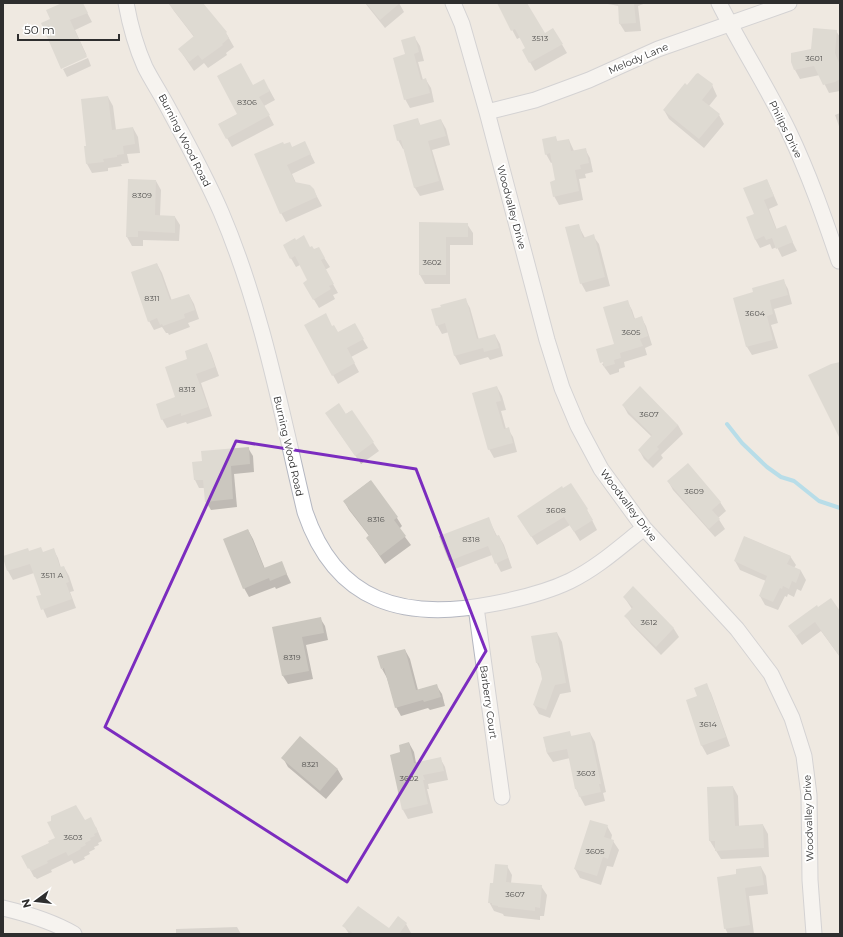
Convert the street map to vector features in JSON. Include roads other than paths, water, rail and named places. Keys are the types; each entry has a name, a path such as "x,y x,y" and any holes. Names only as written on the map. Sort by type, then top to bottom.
{"street":[{"name":"Burning Wood Road","path":"126,3 136,44 145,67 202,173 239,258 262,328 305,512 311,531 328,560 346,578 364,592 388,603 418,610 448,610 476,607 528,597 570,581 595,567 644,528"},
{"name":"Woodvalley Drive","path":"453,3 462,24 547,340 562,388 578,426 601,469 644,528 737,629 772,674 792,718 804,756 809,795 810,880 814,934"},
{"name":"Philips Drive","path":"719,3 770,95 789,133 816,194 839,261"},
{"name":"Melody Lane","path":"486,112 534,100 589,80 658,49 789,3"},
{"name":"Barberry Court","path":"476,607 502,797"},
{"path":"3,908 50,922 74,934"}],"waterway":[{"path":"727,424 742,443 767,467 781,477 794,481 819,501 840,508"}]}
